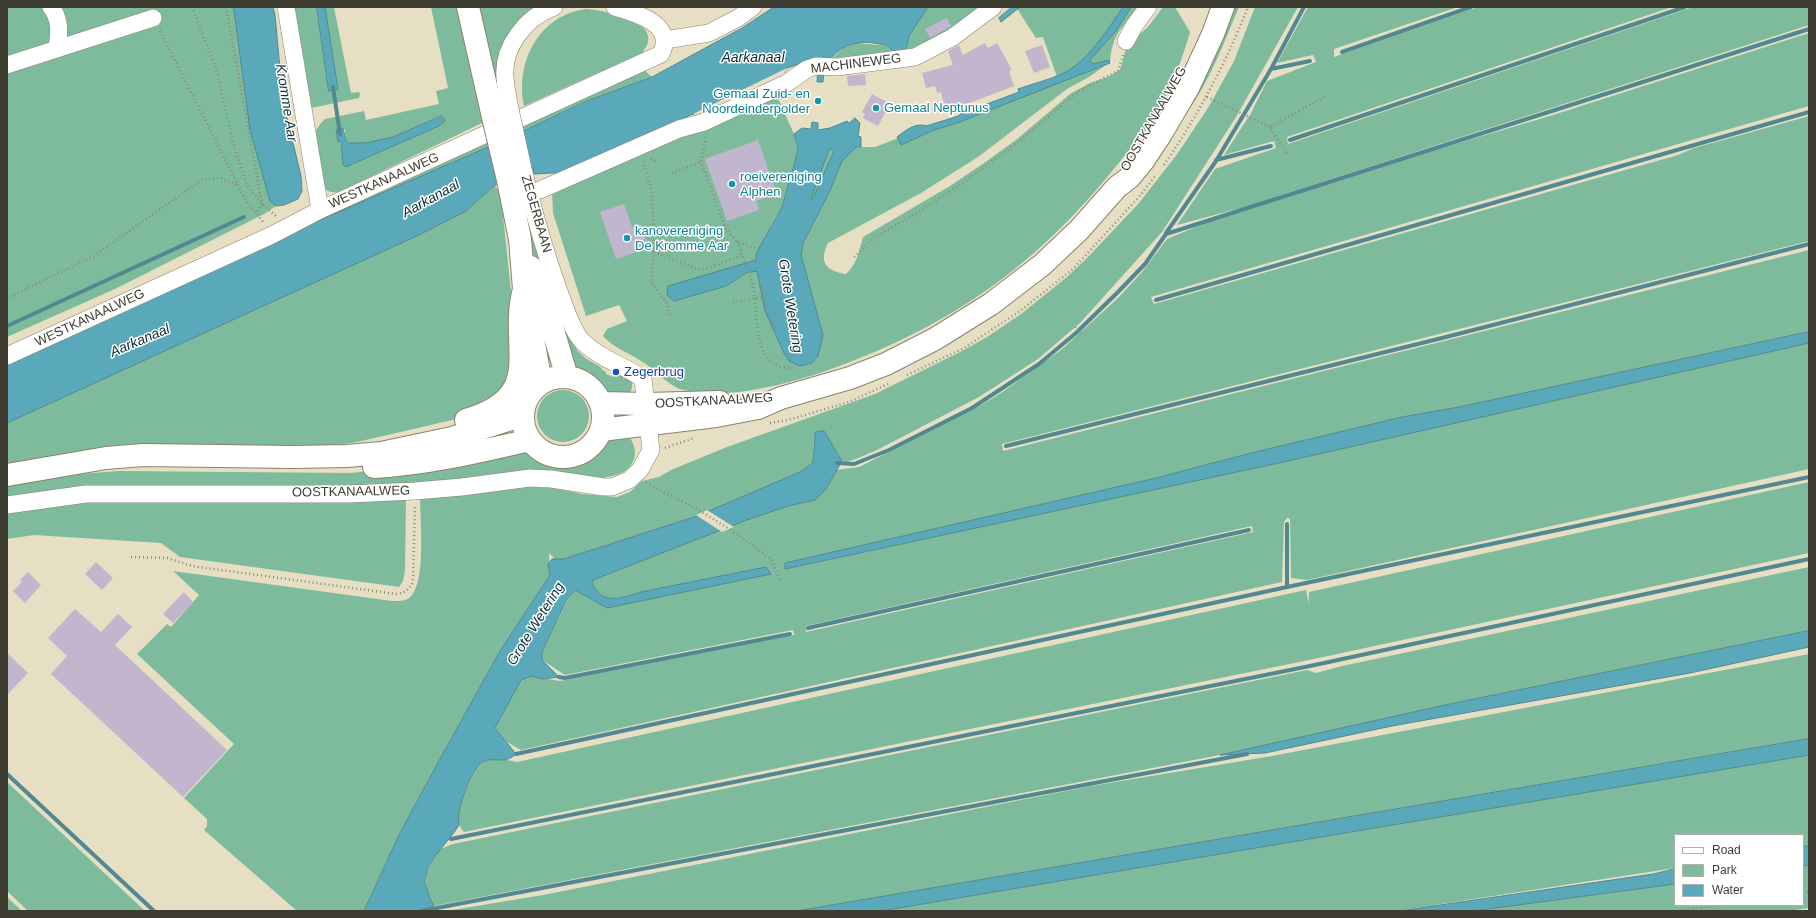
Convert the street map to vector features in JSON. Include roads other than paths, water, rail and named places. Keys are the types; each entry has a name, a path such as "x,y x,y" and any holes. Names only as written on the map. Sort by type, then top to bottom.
{"main road":[{"name":"ZEGERBAAN","path":"468,7 502,113 516,177 524,289 541,383"},
{"name":"OOSTKANAALWEG","path":"1117,187 1122,174 1144,141 1182,74 1208,7"},
{"name":"OOSTKANAALWEG","path":"601,403 647,414 716,416 758,408 781,398 850,378 886,364 935,339 964,322 1018,285 1042,265 1079,230 1117,187 1129,178 1169,122 1188,88 1213,34 1223,7"},
{"name":"ZEGERBAAN","path":"520,239 547,310 567,377"},
{"path":"293,457 312,451 399,439 480,416 500,405 512,392 520,371 520,304 524,289"},
{"path":"567,377 578,379 588,385 601,403 603,416 601,430 591,446 580,453 568,457 556,456 544,452 530,440 525,431 523,415 528,397 541,383 554,378 567,377"},
{"name":"OOSTKANAALWEG","path":"601,430 647,414"},
{"name":"OOSTKANAALWEG","path":"7,475 55,468 106,458 143,455 293,457 348,456 389,452 452,438 523,415"},
{"name":"OOSTKANAALWEG","path":"55,468 152,466 348,468 412,464 460,456 530,440"}],"street":[{"path":"51,7 60,23 57,49"},
{"path":"286,7 320,210"},
{"name":"ZEGERBAAN","path":"502,113 506,60 516,38 528,22 544,11 554,7"},
{"path":"615,7 639,15 653,22 660,29 665,40 709,33 738,18 753,7"},
{"name":"MACHINEWEG","path":"540,190 679,128 707,121 787,83 807,68 822,66 837,67 915,57 953,37 993,7"},
{"path":"1126,41 1134,26 1148,7"},
{"path":"7,65 153,18"},
{"name":"WESTKANAALWEG","path":"7,356 280,231 320,210 651,59 661,54 665,40"},
{"name":"ZEGERBAAN","path":"516,177 575,330 582,341 593,351 634,372 643,379 647,414"},
{"name":"OOSTKANAALWEG","path":"7,504 86,494 350,494 415,491 462,487 530,478 612,487 634,477 640,470 651,450 647,414"}],"water":[{"path":"234,7 273,7 283,101 301,176 302,191 298,199 284,205 276,206 270,201 250,130"},
{"path":"317,7 325,7 338,89 329,91"},
{"name":"Aarkanaal","path":"774,7 928,7 909,36 907,46 901,54 894,54 889,46 862,42 851,45 838,51 833,56 826,68 823,82 817,82 818,70 802,63 787,68 782,80 703,118 692,114 609,157 571,172 534,174 533,168 495,185 466,211 419,235 7,423 7,360 304,227 511,137 584,102 652,77 742,28"},
{"path":"1012,7 1020,7 1001,22 999,18"},
{"path":"1123,7 1131,7 1116,31 1089,61 1094,64 1109,60 1110,63 957,123 934,130 901,145 897,137 914,126 926,126 959,116 960,114 1019,92 1018,89 1057,76 1071,69 1096,45"},
{"path":"442,116 445,121 439,126 346,167 343,165 341,142 338,142 336,130 343,128 346,141 348,143 365,143 393,137"},
{"name":"Grote Wetering","path":"855,118 860,123 858,136 861,137 861,147 856,147 842,161 830,191 803,243 801,255 823,335 818,356 812,363 800,366 789,361 784,353 765,311 757,271 746,273 726,286 674,301 667,295 668,286 756,260 757,252 782,207 798,147 794,134 802,128 811,129 812,122 818,123 818,130 830,128 847,121 849,123","holes":["831,149 834,151 813,198 811,198 829,150"]},
{"path":"1809,332 1809,343 1288,461 785,569 785,563 1156,478 1251,453 1402,417 1459,407"},
{"name":"Grote Wetering","path":"824,431 842,461 826,489 815,500 788,506 744,521 593,580 592,583 601,595 607,598 620,598 641,592 766,567 771,574 607,608 575,590 566,601 542,652 542,660 559,677 542,679 531,676 521,680 495,728 516,754 505,760 490,760 483,762 478,766 469,782 459,811 459,825 438,853 427,871 426,881 428,893 434,906 421,911 364,911 400,833 435,768 500,651 550,575 548,564 552,559 564,559 697,516 800,472 813,463 815,433"},
{"path":"1809,631 1809,647 1690,673 1392,726 1265,753 1220,755 1445,705"},
{"path":"1809,739 1809,755 881,911 797,911"},
{"path":"1809,846 1809,865 1804,866 1804,847"},
{"path":"1674,869 1674,884 1473,911 1399,911 1653,874"}],"waterway":[{"path":"1271,69 1304,7"},
{"path":"1342,52 1471,7"},
{"path":"1290,140 1685,7"},
{"path":"837,463 854,464 889,450 972,408 1039,364 1076,333 1117,293 1145,264 1166,234 1809,29"},
{"path":"1166,233 1216,161 1271,69 1310,61"},
{"path":"333,87 340,134"},
{"path":"1156,300 1809,112"},
{"path":"1216,160 1271,146"},
{"path":"7,326 244,217"},
{"path":"1006,446 1446,337 1809,244"},
{"path":"516,754 1287,587 1809,477"},
{"path":"1287,524 1287,587"},
{"path":"808,628 1249,530"},
{"path":"451,839 1310,666 1809,559"},
{"path":"559,677 565,678 790,634"},
{"path":"421,911 1247,754"},
{"path":"7,774 154,911"}],"place":[{"name":"Gemaal Zuid- en Noordeinderpolder","path":"818,101"},
{"name":"Gemaal Neptunus","path":"876,108"},
{"name":"roeivereniging Alphen","path":"732,184"},
{"name":"kanovereniging De Kromme Aar","path":"627,238"},
{"name":"Zegerbrug","path":"616,372"}],"water label":[{"name":"Kromme Aar","path":"286,103"}]}
